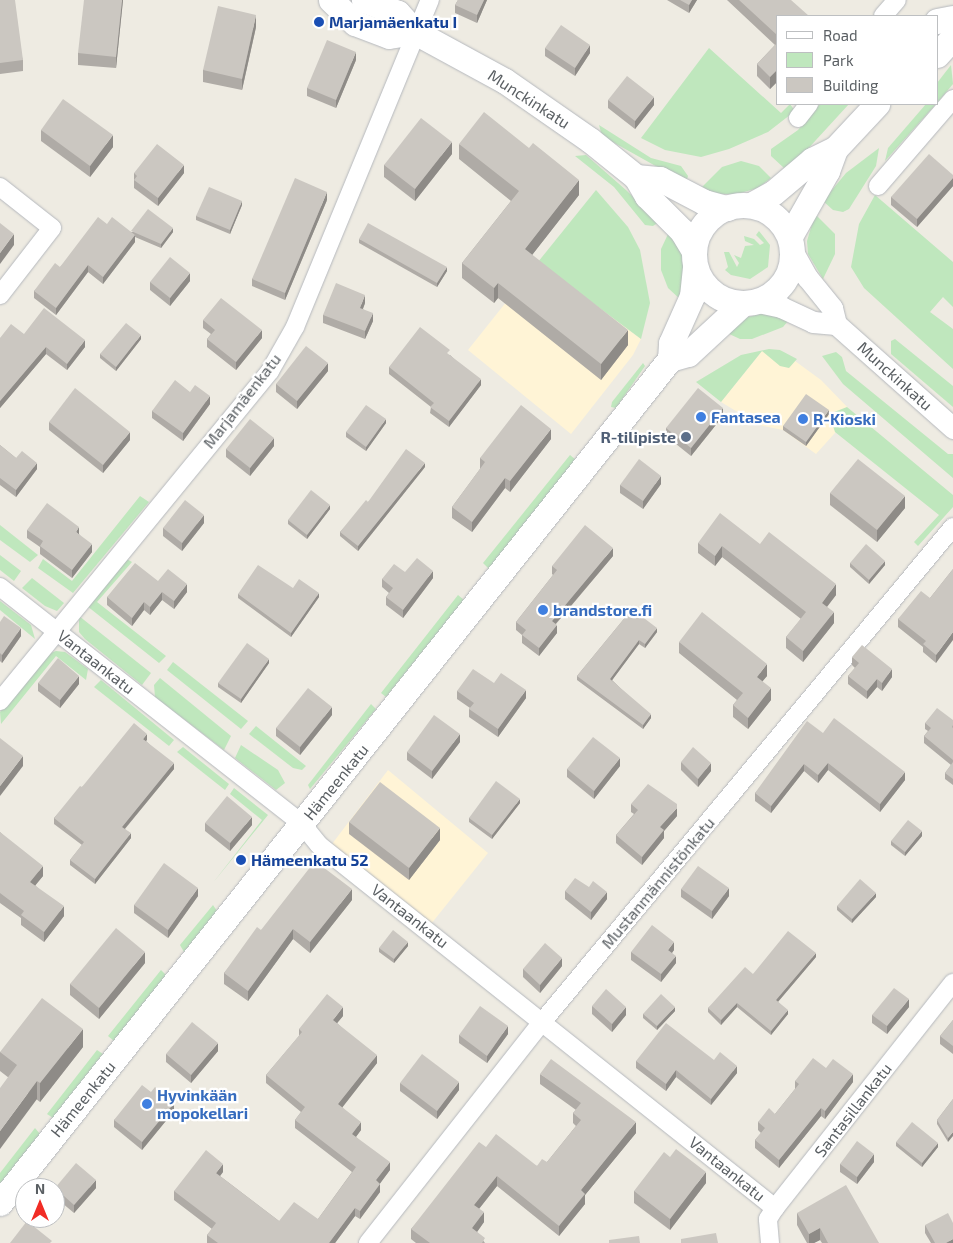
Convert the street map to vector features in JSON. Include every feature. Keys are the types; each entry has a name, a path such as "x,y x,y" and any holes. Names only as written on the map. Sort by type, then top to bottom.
{"main road":[{"path":"330,0 348,0"},
{"path":"330,0 355,23 389,36 415,32"},
{"name":"Munckinkatu","path":"364,0 398,13 415,32 505,81 636,176 647,196 682,231 694,259"},
{"path":"938,21 953,18"},
{"path":"938,55 953,37"},
{"path":"751,205 767,211 780,221 791,244 791,269 783,284 772,295 750,303 726,301 713,293 702,281 694,259 697,235 706,222 727,208 751,205 772,193 812,160 835,149 876,105"},
{"path":"791,244 827,171 835,149"},
{"name":"Munckinkatu","path":"636,176 660,180 704,202 727,208"},
{"name":"Hämeenkatu","path":"0,1204 670,359 671,344 692,296 694,259"},
{"name":"Hämeenkatu","path":"670,359 688,354 750,303"}],"street":[{"name":"Marjamäenkatu","path":"0,700 270,371 295,327 415,32 430,0"},
{"path":"884,15 897,0"},
{"path":"878,186 953,99"},
{"path":"798,118 808,105"},
{"path":"0,187 52,228 0,295"},
{"name":"Munckinkatu","path":"791,244 807,277 832,308 836,324 953,428"},
{"path":"750,303 781,307 813,322 836,324"},
{"name":"Mustanmännistönkatu","path":"368,1243 543,1021 953,527"},
{"name":"Vantaankatu","path":"0,587 302,824 319,845 543,1021 775,1208"},
{"name":"Santasillankatu","path":"770,1243 768,1219 775,1208 953,983"}],"shaded area":[{"path":"538,262 641,339 633,355 571,434 468,350"},
{"path":"780,350 821,380 853,413 816,454 783,430 759,425 721,402 762,351"},
{"path":"388,770 488,853 431,924 332,844"}],"green space":[{"path":"709,48 781,113 789,105 795,111 768,132 729,149 701,157 665,150 641,138"},
{"path":"951,65 953,84 938,102 938,82"},
{"path":"819,105 848,105 805,152 784,168 771,156 771,149 798,130"},
{"path":"925,105 935,105 885,161 888,148"},
{"path":"599,125 651,158 681,166 688,176 686,183 602,136"},
{"path":"879,148 876,166 849,209 843,212 833,210 823,201 846,173"},
{"path":"586,155 659,222 653,226 645,225 614,187 575,156"},
{"path":"741,161 759,166 771,178 758,188 737,194 719,194 701,188 722,167"},
{"path":"596,190 628,227 640,250 650,303 641,339 538,262"},
{"path":"875,195 953,262 953,307 943,297 930,312 953,329 953,369 864,288 851,267 859,224"},
{"path":"815,214 835,234 835,254 823,279 808,254 807,241"},
{"path":"759,231 770,245 768,267 750,279 731,275 725,270 728,267 724,252 729,252 737,267 739,263 734,255 741,258 745,246 754,245 745,241 744,236 754,239 760,245 764,243 756,235"},
{"path":"669,232 678,242 686,261 681,300 668,288 661,270 661,249"},
{"path":"764,313 789,320 783,327 752,339 740,339 725,332 744,318"},
{"path":"895,339 953,386 953,407 891,354 891,341"},
{"path":"769,349 780,350 797,359 789,368 780,366 762,351 721,402 696,382 741,355"},
{"path":"836,352 842,357 846,371 948,454 953,454 953,478 843,384 822,356"},
{"path":"643,363 645,366 616,408 611,407 612,402"},
{"path":"847,407 953,495 953,507 918,546 914,542 939,515 835,432 829,414"},
{"path":"570,455 576,460 489,569 483,563"},
{"path":"140,496 149,502 73,593 38,568 43,559 72,581"},
{"path":"0,525 38,555 30,562 0,540"},
{"path":"0,555 21,571 14,581 0,570"},
{"path":"125,558 132,562 97,602 166,656 159,663 87,606"},
{"path":"32,578 64,603 57,611 45,606 22,588"},
{"path":"458,595 464,600 386,697 381,693"},
{"path":"0,601 31,625 35,639 0,610"},
{"path":"79,616 151,673 142,685 85,639 79,632"},
{"path":"56,651 65,652 88,669 86,680 56,656 1,724 0,712 48,654"},
{"path":"173,662 248,721 241,729 167,670"},
{"path":"160,678 231,736 224,750 155,697 154,685"},
{"path":"101,680 174,740 169,746 94,687"},
{"path":"371,704 376,709 310,789 308,785"},
{"path":"256,726 306,766 302,770 293,768 249,734"},
{"path":"241,745 278,770 285,783 276,790 235,758"},
{"path":"183,747 229,784 225,790 177,752"},
{"path":"234,788 268,815 212,884 262,820 230,794"},
{"path":"213,905 217,911 184,952 180,945"},
{"path":"161,970 166,975 114,1041 108,1036"},
{"path":"97,1050 103,1054 53,1118 47,1114"},
{"path":"35,1128 40,1134 0,1184 0,1173"}],"building":[{"path":"0,0 15,0 23,60 0,63"},
{"path":"84,0 122,0 116,57 78,53"},
{"path":"458,0 484,0 477,15 455,5"},
{"path":"680,0 692,0 689,5"},
{"path":"739,0 791,0 808,15 776,15 776,34"},
{"path":"218,6 256,15 242,79 203,70"},
{"path":"561,25 590,45 575,68 545,48"},
{"path":"327,40 356,52 336,100 307,88"},
{"path":"776,44 776,71 770,77 757,64"},
{"path":"627,76 654,97 635,121 608,100"},
{"path":"63,99 113,135 90,166 41,130"},
{"path":"484,112 529,148 533,143 579,180 525,249 628,330 601,364 498,283 494,288 462,263 519,191 459,144"},
{"path":"421,118 452,142 415,189 384,165"},
{"path":"157,144 184,165 158,198 134,180 137,176 134,173"},
{"path":"929,154 953,175 953,178 917,219 891,197"},
{"path":"295,178 327,192 285,293 252,279"},
{"path":"209,187 242,201 230,230 196,216"},
{"path":"148,209 173,228 161,244 131,231"},
{"path":"98,217 107,224 112,217 135,235 103,277 88,265 56,308 34,291 55,263 60,267"},
{"path":"0,223 14,234 0,253"},
{"path":"368,223 447,267 437,283 359,239"},
{"path":"170,257 190,273 170,298 150,282"},
{"path":"336,283 365,295 360,308 373,313 365,331 323,315"},
{"path":"221,298 262,330 236,362 207,339 215,330 203,320"},
{"path":"44,308 85,340 67,364 46,347 0,401 0,338 11,324 24,334"},
{"path":"126,323 141,335 116,367 100,354"},
{"path":"420,327 450,350 447,353 481,379 449,421 430,407 434,403 389,367"},
{"path":"306,346 328,363 297,401 276,384"},
{"path":"175,380 190,392 195,385 210,396 183,433 152,411"},
{"path":"75,388 130,432 103,465 49,422"},
{"path":"698,388 723,408 691,448 666,428"},
{"path":"806,394 829,410 806,442 783,426"},
{"path":"366,405 386,419 366,447 346,432"},
{"path":"521,405 551,429 510,481 505,478 472,522 452,507 485,462 480,458"},
{"path":"250,419 274,438 250,468 226,449"},
{"path":"0,445 16,458 22,451 37,463 16,490 0,478"},
{"path":"406,449 425,463 358,546 340,532 366,500 368,502"},
{"path":"639,459 661,476 643,501 620,485"},
{"path":"858,459 905,496 877,530 830,493"},
{"path":"311,490 330,505 307,535 288,520"},
{"path":"185,500 204,515 182,543 163,528"},
{"path":"47,503 79,527 76,532 92,544 72,570 40,546 43,541 27,530"},
{"path":"720,513 760,544 769,532 836,584 822,603 834,612 803,651 786,637 806,612 722,546 715,556 698,543"},
{"path":"585,525 613,548 552,621 557,625 539,648 522,635 526,630 516,622 557,570 552,566"},
{"path":"866,544 885,561 869,580 850,563"},
{"path":"417,558 433,571 403,610 386,597 393,588 382,579 394,564 405,572"},
{"path":"135,563 158,581 168,569 187,584 174,601 162,592 150,607 144,602 132,618 107,597"},
{"path":"258,565 293,588 299,579 319,593 291,633 238,594"},
{"path":"953,569 953,632 936,655 923,644 926,641 898,619 921,591 930,598"},
{"path":"632,609 657,628 645,644 639,640 610,679 651,714 643,725 577,676"},
{"path":"702,612 767,664 757,677 771,688 748,718 733,705 743,693 679,642"},
{"path":"4,616 21,628 2,655 0,653 0,622"},
{"path":"247,643 269,659 241,699 218,683"},
{"path":"862,645 892,669 882,683 877,679 867,691 848,676 859,663 852,657"},
{"path":"58,658 79,676 60,700 38,683"},
{"path":"473,669 494,683 501,673 526,690 498,729 469,709 474,703 457,691"},
{"path":"308,688 332,707 300,747 276,728"},
{"path":"937,708 953,720 953,760 924,736 931,728 925,723"},
{"path":"434,715 460,734 432,771 407,752"},
{"path":"834,718 905,772 880,804 828,763 818,775 804,764 771,806 755,793 807,721 823,733"},
{"path":"134,723 147,734 143,739 174,763 122,827 131,833 95,879 70,860 84,842 54,818"},
{"path":"593,737 620,758 594,791 567,769"},
{"path":"0,738 23,756 0,786"},
{"path":"693,747 711,763 698,779 681,762"},
{"path":"953,762 953,779 945,773"},
{"path":"496,781 520,799 492,835 469,818"},
{"path":"380,782 440,828 409,868 349,822"},
{"path":"648,784 677,804 677,808 660,827 664,830 642,857 616,835 638,810 631,804"},
{"path":"227,796 252,817 230,843 205,823"},
{"path":"908,820 922,831 905,852 891,841"},
{"path":"0,832 43,866 30,882 64,906 44,932 21,915 24,911 0,893"},
{"path":"315,861 352,889 310,942 293,929 248,991 224,973 257,927 261,930"},
{"path":"164,863 198,888 168,930 134,905"},
{"path":"698,866 729,888 712,911 681,889"},
{"path":"575,878 589,887 593,881 607,892 591,912 565,891"},
{"path":"860,879 876,893 852,919 837,906"},
{"path":"652,925 674,942 668,950 676,956 661,974 631,952"},
{"path":"116,928 145,952 99,1008 70,984"},
{"path":"393,930 408,942 394,959 379,948"},
{"path":"788,931 816,953 776,1000 788,1010 771,1031 737,1003 721,1020 708,1008 745,967 753,974"},
{"path":"545,943 562,958 540,985 523,969"},
{"path":"894,988 909,999 887,1026 872,1015"},
{"path":"606,989 626,1007 612,1024 592,1006"},
{"path":"327,994 343,1007 333,1020 377,1055 338,1104 361,1122 352,1134 390,1162 376,1180 380,1184 360,1211 355,1208 329,1243 218,1243 207,1235 216,1223 174,1191 206,1150 223,1164 216,1173 279,1221 294,1202 318,1219 356,1167 295,1120 305,1107 266,1075 302,1032 299,1029"},
{"path":"661,994 675,1007 657,1026 643,1014"},
{"path":"42,998 83,1029 40,1083 37,1081 0,1131 0,1088 17,1065 0,1052"},
{"path":"480,1006 508,1026 487,1056 459,1035"},
{"path":"953,1020 953,1046 940,1036"},
{"path":"192,1022 218,1043 191,1075 166,1054"},
{"path":"666,1023 714,1060 720,1052 737,1066 711,1099 676,1070 666,1084 636,1061"},
{"path":"422,1054 459,1082 437,1111 400,1083"},
{"path":"813,1058 826,1068 833,1059 853,1074 825,1111 821,1108 779,1160 755,1140 765,1128 758,1122 769,1108 775,1114 799,1084 795,1081"},
{"path":"551,1059 636,1122 581,1190 585,1194 559,1226 497,1176 474,1205 484,1212 472,1228 485,1238 482,1243 430,1243 411,1229 479,1142 486,1147 496,1134 537,1166 542,1159 547,1162 581,1120 573,1113 581,1103 540,1074"},
{"path":"142,1085 151,1092 155,1087 174,1103 142,1142 114,1120"},
{"path":"953,1099 953,1132 948,1138 937,1120"},
{"path":"912,1122 938,1143 922,1163 896,1142"},
{"path":"857,1141 874,1154 857,1177 840,1164"},
{"path":"676,1149 706,1172 670,1219 634,1191 664,1152 670,1157"},
{"path":"76,1163 96,1180 74,1205 65,1197 65,1178 63,1178"},
{"path":"846,1185 879,1243 828,1243 820,1228 809,1234 797,1213"},
{"path":"948,1213 953,1223 953,1239 946,1243 935,1243 925,1225"},
{"path":"22,1228 36,1228 52,1241 50,1243 10,1243"},
{"path":"716,1233 718,1243 681,1243 681,1239"},
{"path":"639,1236 640,1243 609,1243 609,1240"}],"place":[{"name":"Marjamäenkatu I","path":"319,22"},
{"name":"Fantasea","path":"701,417"},
{"name":"R-Kioski","path":"803,419"},
{"name":"R-tilipiste","path":"686,437"},
{"name":"brandstore.fi","path":"543,610"},
{"name":"Hämeenkatu 52","path":"241,860"},
{"name":"Hyvinkään mopokellari","path":"147,1104"}]}
